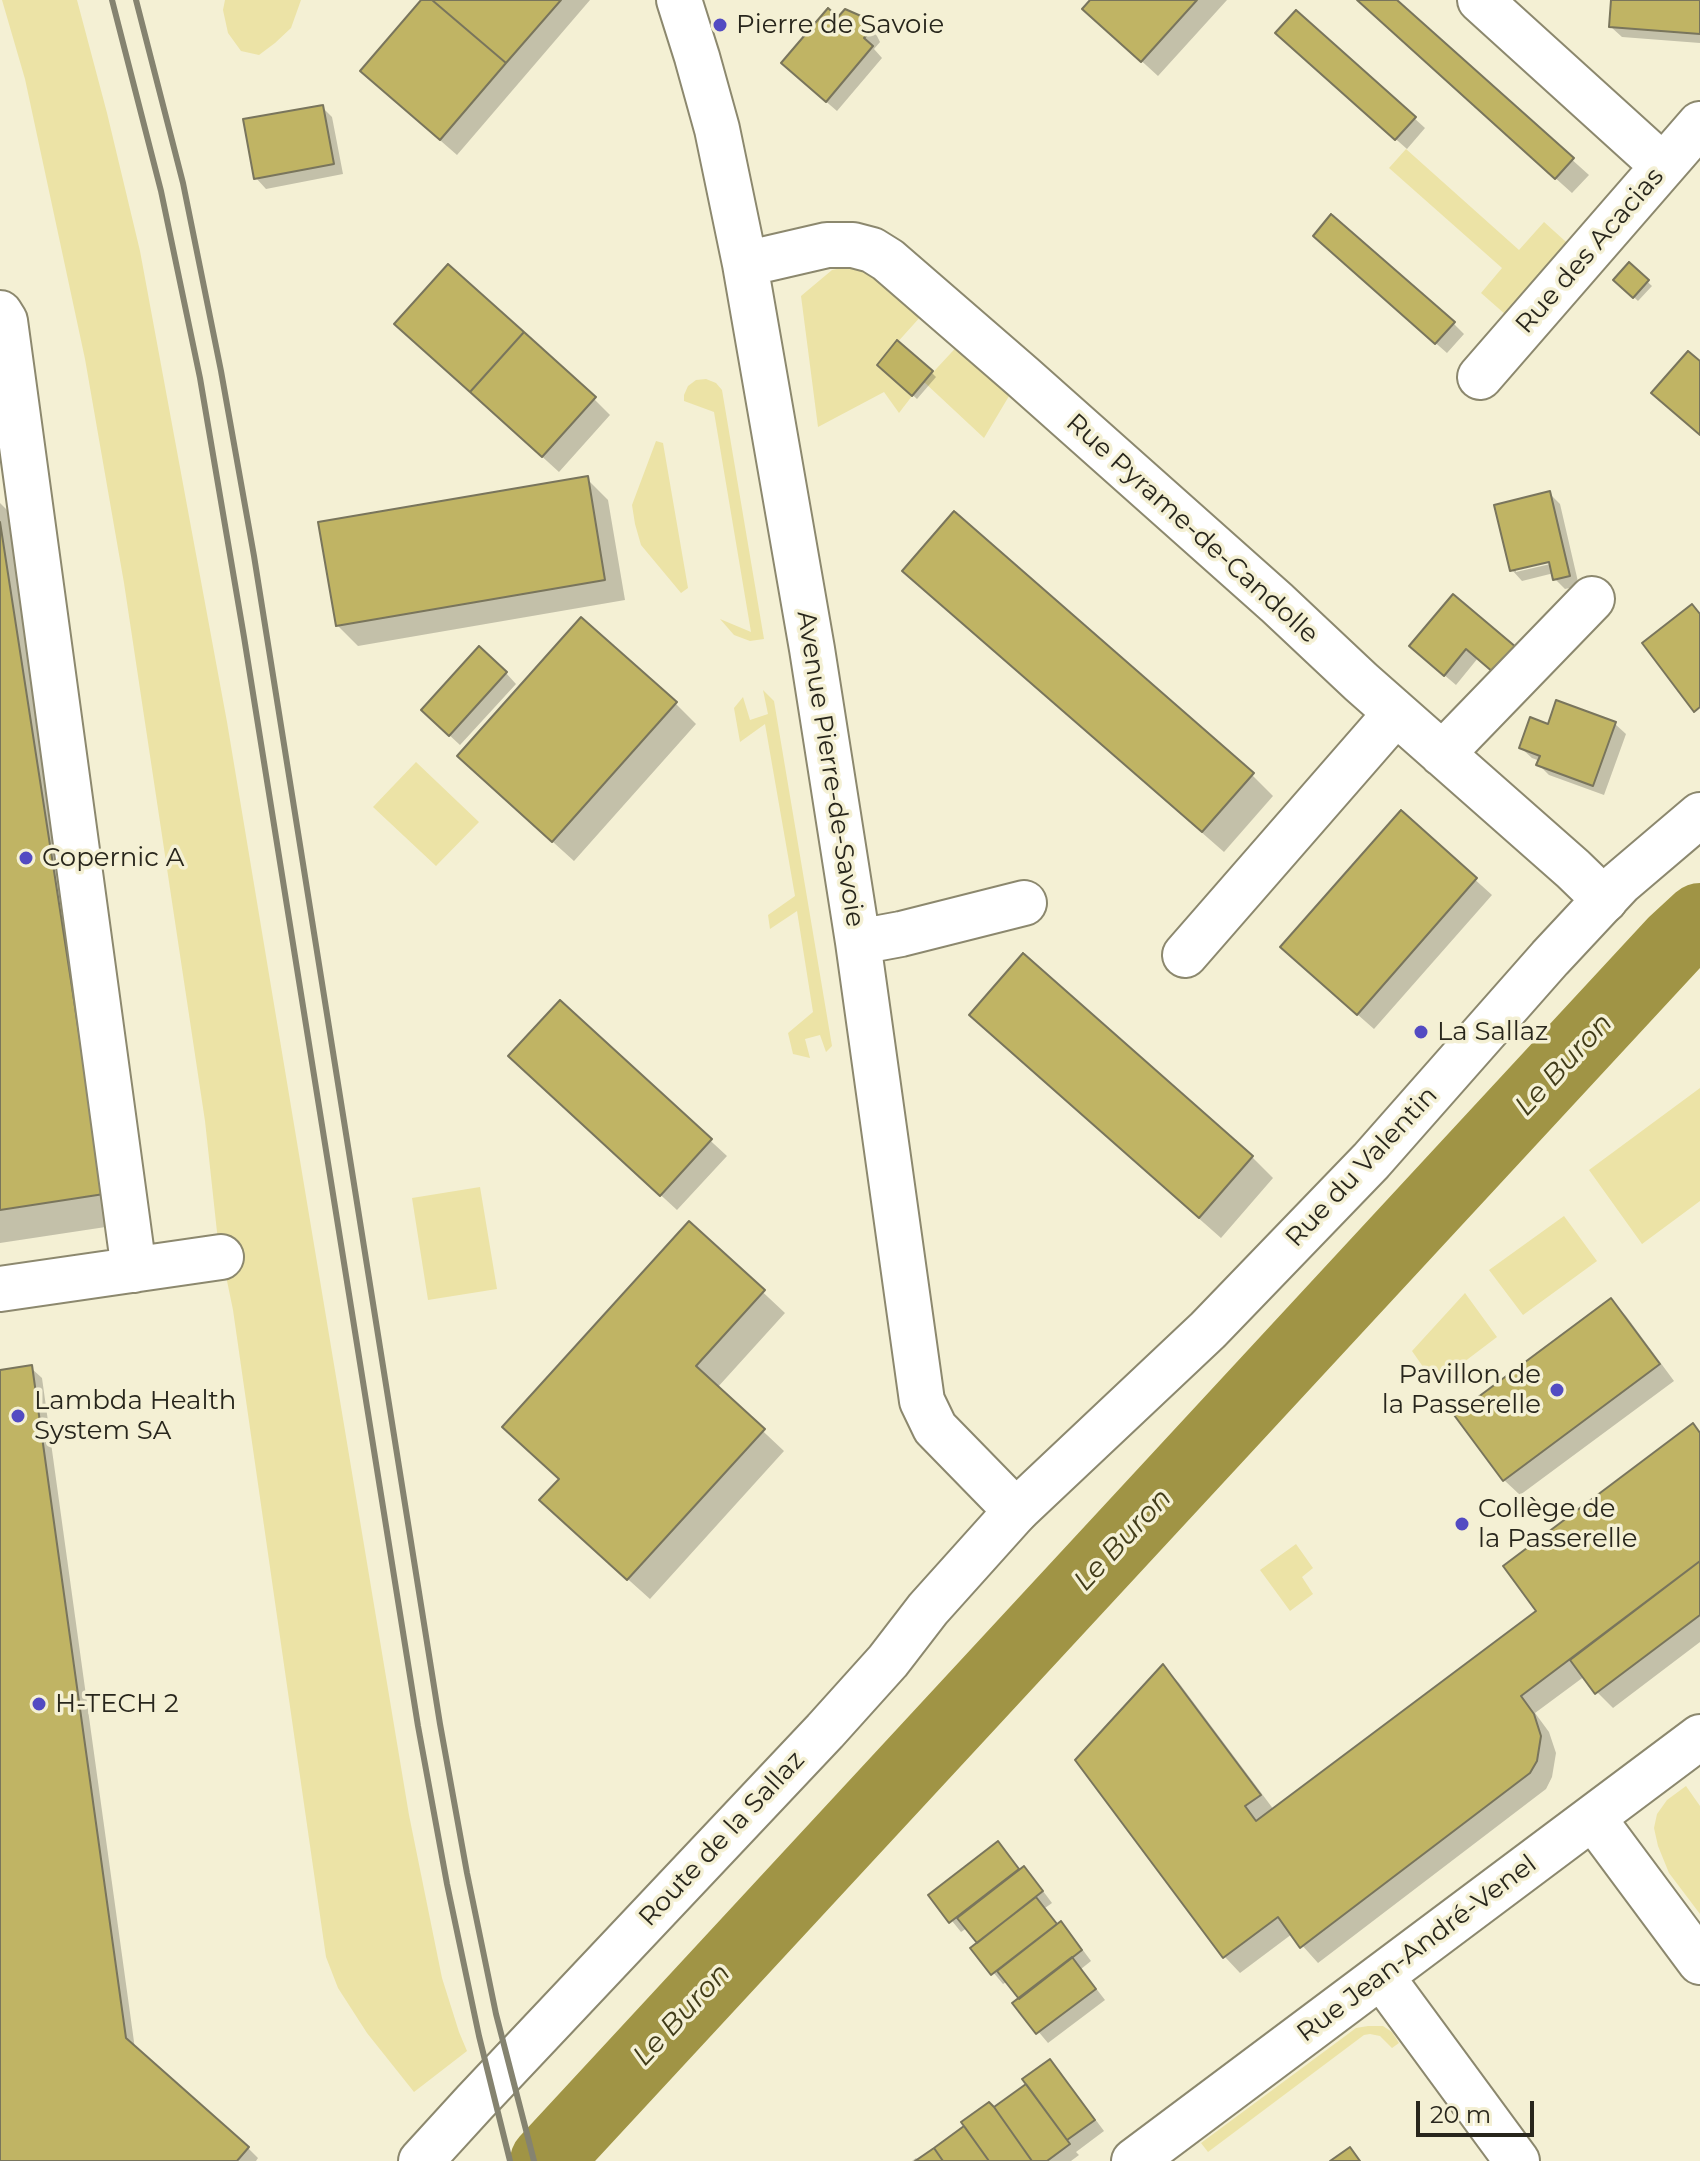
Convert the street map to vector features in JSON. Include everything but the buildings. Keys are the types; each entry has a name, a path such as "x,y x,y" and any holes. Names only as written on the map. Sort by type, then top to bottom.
{"street":[{"name":"Avenue Pierre-de-Savoie","path":"679,0 717,129 745,264 812,649 858,942 922,1401 935,1428 1016,1511"},
{"path":"1480,0 1663,166"},
{"name":"Rue des Acacias","path":"1480,377 1700,124"},
{"name":"Rue Pyrame-de-Candolle","path":"745,264 827,245 853,245 872,250 888,260 1277,603 1605,900"},
{"path":"0,313 5,321 134,1270"},
{"path":"1442,754 1592,599"},
{"path":"1185,955 1396,713"},
{"name":"Rue du Valentin","path":"1016,1511 1230,1308 1371,1161 1620,883 1700,815"},
{"path":"858,942 1024,903"},
{"path":"0,1289 221,1257"},
{"name":"Route de la Sallaz","path":"421,2161 825,1731 1016,1511"},
{"name":"Rue Jean-André-Venel","path":"1134,2161 1700,1737"},
{"path":"1593,1818 1700,1962"},
{"path":"1381,1976 1517,2161"}],"shaded area":[{"path":"2,0 77,0 140,251 227,722 409,1815 442,1978 467,2051 414,2092 367,2033 338,1988 326,1957 124,583 85,359 25,79"},
{"path":"225,0 301,0 291,28 259,55 241,51 228,33 223,10"},
{"path":"1406,149 1519,250 1544,222 1575,250 1514,322 1481,293 1502,268 1389,168"},
{"path":"851,266 868,270 922,315 877,365 912,396 899,413 884,392 818,427 801,296 832,270"},
{"path":"963,340 1015,386 984,438 924,382"},
{"path":"706,379 722,390 764,639 750,641 734,635 720,619 751,632 714,412 684,401 688,386 696,380"},
{"path":"656,441 663,443 688,588 681,593 641,545 635,524 632,505"},
{"path":"763,690 774,701 832,1046 826,1052 820,1035 805,1039 810,1058 793,1054 788,1033 813,1012 797,911 770,929 768,915 795,896 765,724 740,742 734,708 743,697 750,720 768,714"},
{"path":"416,762 479,822 436,866 373,807"},
{"path":"1700,1088 1700,1201 1642,1244 1589,1170"},
{"path":"480,1187 497,1289 428,1300 412,1198"},
{"path":"1564,1216 1597,1261 1523,1315 1489,1270"},
{"path":"1465,1293 1497,1337 1435,1384 1412,1351"},
{"path":"1296,1544 1313,1568 1302,1577 1313,1594 1290,1611 1260,1570"},
{"path":"1686,1786 1700,1806 1700,1914 1669,1873 1654,1828 1657,1814 1667,1800"},
{"path":"1383,2026 1392,2032 1399,2043 1392,2048 1380,2036 1364,2035 1208,2152 1201,2143 1356,2028"}],"waterway":[{"name":"Le Buron","path":"546,2161 1674,943 1700,919"}],"railway":[{"path":"112,0 161,191 200,378 418,1726 479,2036 510,2161"},
{"path":"136,0 183,183 221,371 254,556 440,1724 496,2014 534,2161"}],"place":[{"name":"Pierre de Savoie","path":"720,25"},
{"name":"Copernic A","path":"26,858"},
{"name":"La Sallaz","path":"1421,1032"},
{"name":"Pavillon de la Passerelle","path":"1557,1390"},
{"name":"Lambda Health System SA","path":"18,1416"},
{"name":"Collège de la Passerelle","path":"1462,1524"},
{"name":"H-TECH 2","path":"39,1704"}]}
